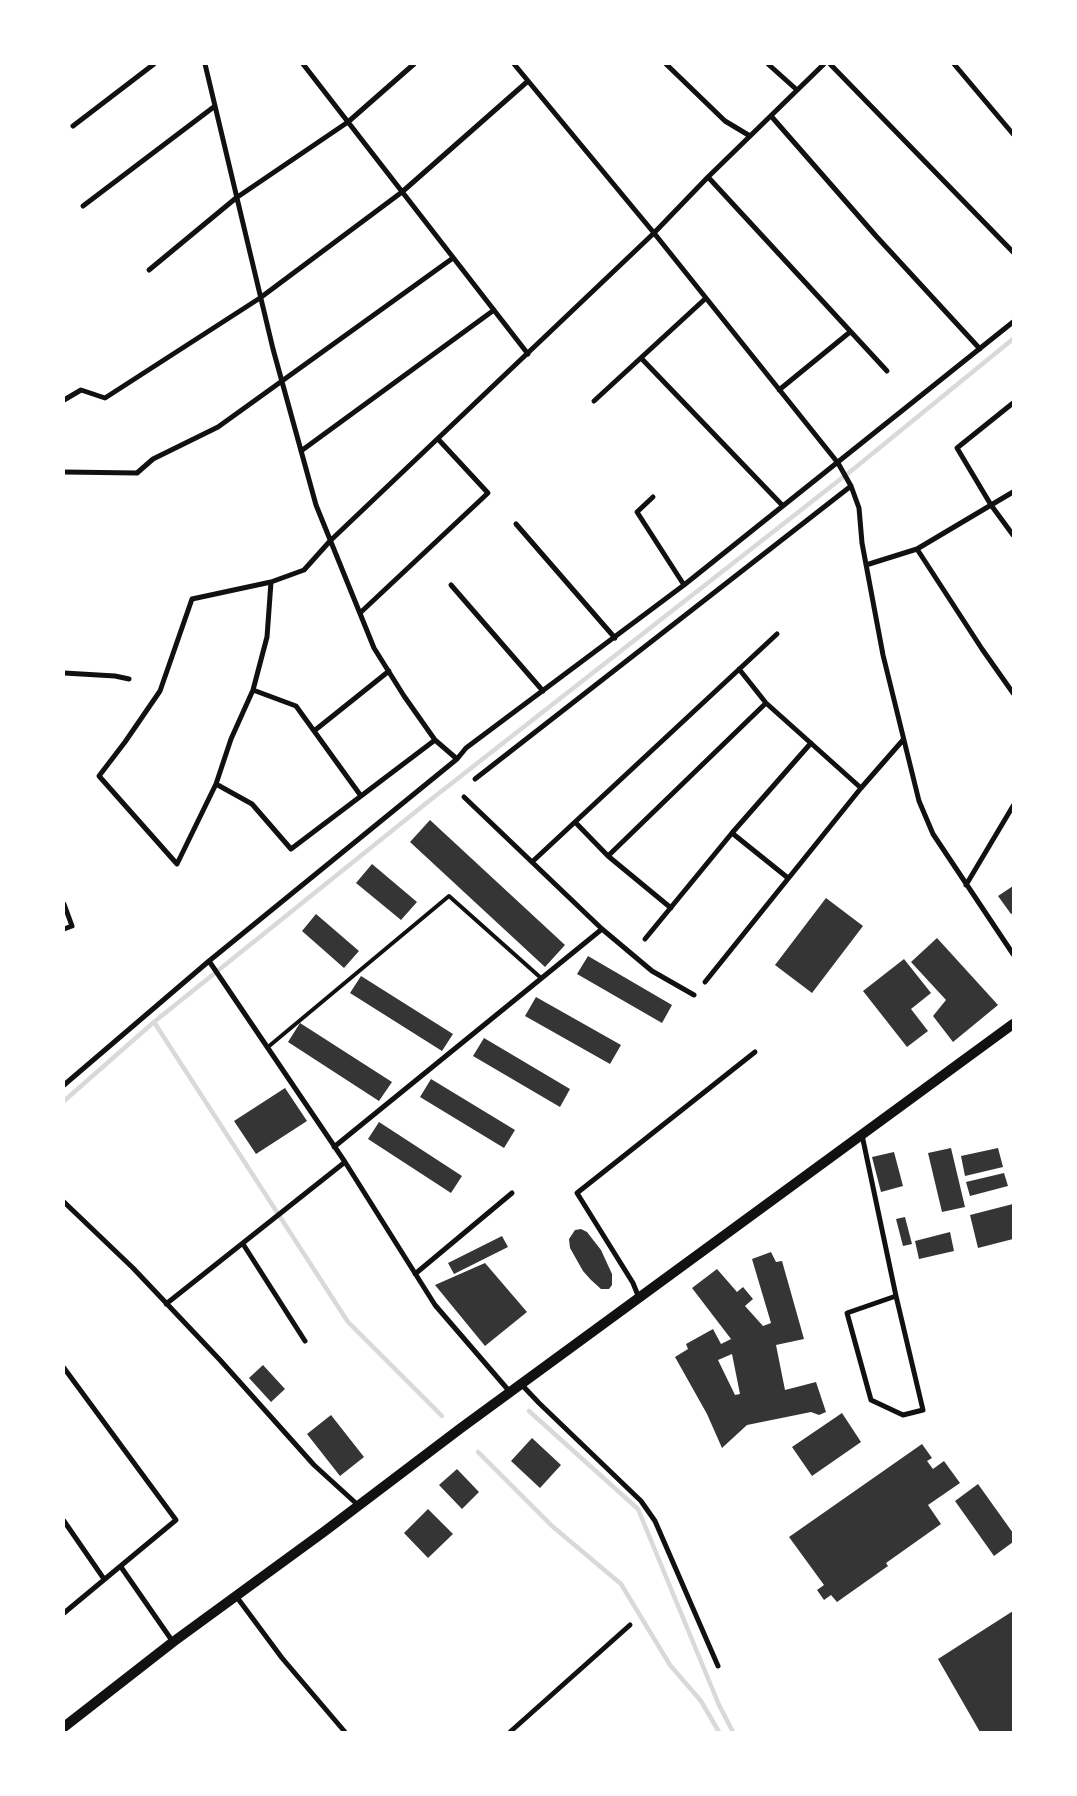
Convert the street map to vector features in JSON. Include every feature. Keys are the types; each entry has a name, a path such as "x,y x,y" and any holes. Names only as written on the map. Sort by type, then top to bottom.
{"main road":[{"path":"64,1727 173,1642 359,1506 510,1392 1013,1024"}],"street":[{"path":"73,126 154,64"},
{"path":"205,64 260,298 316,505 374,648 435,740 457,759"},
{"path":"303,64 528,354"},
{"path":"149,270 236,198 348,122 414,64"},
{"path":"514,64 654,233 839,466 850,484 859,508 862,543 883,655 919,801 933,834 1013,954"},
{"path":"666,64 725,121 750,136"},
{"path":"768,64 797,90"},
{"path":"271,582 267,637 253,690 231,739 216,784 177,864 99,776 160,692 192,599 271,582 304,570 330,541 654,233 708,177 824,64"},
{"path":"830,64 1013,252"},
{"path":"954,64 1013,134"},
{"path":"64,400 81,390 105,398 260,298 402,192 528,81"},
{"path":"83,206 215,106"},
{"path":"771,116 876,236 980,349"},
{"path":"708,177 887,371"},
{"path":"64,472 137,473 153,459 218,427 453,258"},
{"path":"594,400 706,298"},
{"path":"301,451 494,310"},
{"path":"64,1085 457,759 466,748 615,638 783,506 839,466 1013,322"},
{"path":"779,390 850,332"},
{"path":"641,358 783,506"},
{"path":"1013,403 957,448 991,504 1013,535"},
{"path":"360,613 488,493 438,439"},
{"path":"475,779 850,484"},
{"path":"866,565 917,549 1013,492"},
{"path":"653,497 636,512 684,585"},
{"path":"516,524 615,638"},
{"path":"917,549 1013,693"},
{"path":"451,585 543,691"},
{"path":"532,862 777,634"},
{"path":"739,669 766,703 861,788"},
{"path":"314,730 389,671"},
{"path":"64,673 116,676 129,679"},
{"path":"253,690 296,706 361,796"},
{"path":"608,856 766,703"},
{"path":"216,784 252,804 291,849 435,740"},
{"path":"705,982 861,788 903,740"},
{"path":"645,940 732,834 811,744"},
{"path":"464,797 602,929 652,971 694,995"},
{"path":"966,885 1013,806"},
{"path":"575,822 608,856 671,908"},
{"path":"732,834 788,878"},
{"path":"64,904 72,926 64,929"},
{"path":"334,1146 602,929"},
{"path":"211,963 345,1162 435,1305 510,1392"},
{"path":"639,1298 633,1283 577,1193 755,1052"},
{"path":"862,1135 896,1296 923,1410 903,1415 871,1400 847,1313 896,1296"},
{"path":"166,1304 345,1162"},
{"path":"415,1274 512,1193"},
{"path":"64,1202 133,1268 220,1360 314,1465 359,1506"},
{"path":"243,1244 305,1341"},
{"path":"64,1368 176,1520 64,1613"},
{"path":"521,1384 539,1404 641,1501 655,1521 718,1666"},
{"path":"64,1521 104,1579"},
{"path":"121,1567 173,1642"},
{"path":"236,1596 282,1658 346,1732"},
{"path":"510,1732 630,1625"}],"lane":[{"path":"268,1047 450,896 541,978"}],"building":[{"path":"430,820 565,945 545,967 410,842"},
{"path":"372,864 417,902 401,920 356,883"},
{"path":"1013,886 1013,913 1011,914 998,896"},
{"path":"826,898 863,926 812,993 775,965"},
{"path":"316,914 359,951 344,968 302,931"},
{"path":"937,938 998,1005 953,1042 933,1016 946,1000 911,962"},
{"path":"588,956 672,1005 662,1023 577,974"},
{"path":"904,959 931,993 911,1009 928,1031 907,1047 863,991"},
{"path":"361,976 453,1034 442,1051 350,993"},
{"path":"536,997 621,1045 610,1064 525,1016"},
{"path":"300,1023 392,1082 379,1101 288,1042"},
{"path":"484,1038 570,1089 560,1107 473,1056"},
{"path":"431,1079 515,1130 504,1148 420,1097"},
{"path":"285,1088 307,1121 256,1154 234,1121"},
{"path":"379,1122 462,1176 451,1193 368,1139"},
{"path":"951,1148 965,1207 942,1212 928,1153"},
{"path":"998,1148 1003,1167 965,1176 961,1156"},
{"path":"894,1152 903,1186 881,1192 872,1157"},
{"path":"1004,1173 1008,1186 970,1196 966,1182"},
{"path":"1013,1204 1013,1239 978,1248 970,1215"},
{"path":"905,1217 912,1244 903,1246 896,1219"},
{"path":"581,1229 587,1232 601,1250 612,1274 612,1285 609,1289 601,1289 591,1280 583,1271 570,1248 569,1239 575,1230"},
{"path":"950,1232 954,1251 919,1259 915,1241"},
{"path":"502,1236 508,1247 454,1274 448,1263"},
{"path":"771,1252 776,1262 782,1261 804,1339 776,1345 785,1390 816,1382 826,1412 819,1415 811,1412 747,1425 722,1448 707,1414 675,1357 688,1349 686,1344 713,1329 721,1344 731,1339 692,1288 717,1269 737,1292 743,1287 753,1299 745,1306 763,1326 771,1323 752,1259","holes":["732,1354 740,1394 735,1395 718,1360"]},
{"path":"485,1263 527,1312 485,1346 435,1285"},
{"path":"263,1365 285,1389 271,1402 249,1378"},
{"path":"842,1413 861,1442 812,1476 792,1447"},
{"path":"331,1415 364,1457 340,1476 307,1434"},
{"path":"532,1438 561,1465 540,1488 511,1461"},
{"path":"922,1444 932,1458 927,1461 933,1469 944,1461 960,1483 928,1505 941,1524 886,1563 888,1566 837,1602 831,1595 824,1600 817,1590 824,1585 789,1537"},
{"path":"457,1469 479,1492 462,1509 439,1485"},
{"path":"978,1484 1013,1533 1013,1542 994,1556 955,1501"},
{"path":"428,1509 453,1534 428,1558 404,1533"},
{"path":"1013,1611 1013,1732 980,1732 938,1659"}],"waterway":[{"path":"64,1101 154,1022 429,801 856,467 1013,339"},
{"path":"154,1022 348,1322 442,1416"},
{"path":"529,1411 638,1509 719,1705 733,1732"},
{"path":"478,1452 552,1526 621,1584 670,1665 701,1701 719,1732"}]}
